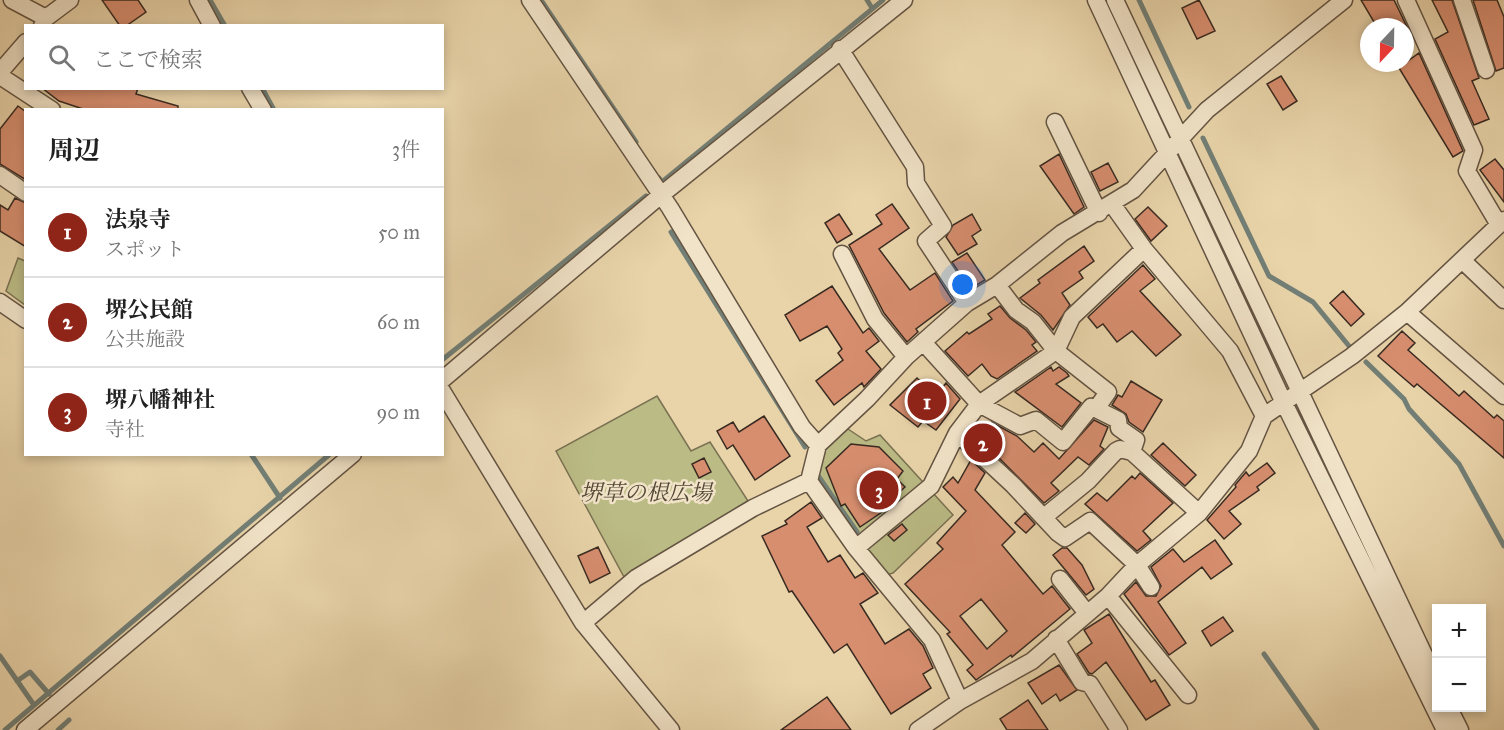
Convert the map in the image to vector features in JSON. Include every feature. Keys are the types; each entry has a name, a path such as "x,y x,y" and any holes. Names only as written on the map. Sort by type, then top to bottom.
{"street":[{"path":"12,0 43,24 70,0"},
{"path":"198,0 211,24"},
{"path":"530,0 661,195 802,426 818,445"},
{"path":"444,378 661,195 840,49 904,0"},
{"path":"1096,0 1284,403 1445,730"},
{"path":"1115,0 1299,393 1432,670"},
{"path":"960,701 932,640 856,548 809,481 818,445 867,399 906,357 968,303 997,285 1062,233 1133,190 1166,151 1207,110 1344,0"},
{"path":"918,730 960,701 1032,661 1086,612 1108,596 1137,565 1198,513 1249,451 1263,416 1299,393 1407,312 1501,223 1467,171 1474,150 1406,0"},
{"path":"1462,0 1486,70"},
{"path":"24,44 0,74 49,108"},
{"path":"840,49 915,167 916,183 943,226 926,241 968,303"},
{"path":"251,90 262,108"},
{"path":"1055,123 1106,208 1144,249 1230,351 1263,416"},
{"path":"0,175 24,192"},
{"path":"856,548 931,486 957,433 979,404 1056,351 1072,317 1144,249"},
{"path":"842,254 875,319 906,357"},
{"path":"1463,261 1504,300"},
{"path":"997,285 1016,310 1033,322 1056,351 1108,392 1096,409"},
{"path":"0,302 24,319"},
{"path":"1407,312 1504,396"},
{"path":"923,342 979,404 1020,426 1036,420 1063,442 1090,406 1118,420 1119,428 1136,440 1132,452"},
{"path":"444,394 583,623 670,730"},
{"path":"957,433 1065,538 1090,521 1137,565 1151,587"},
{"path":"1044,517 1088,481 1120,449 1132,452 1198,513"},
{"path":"26,730 351,456"},
{"path":"583,623 636,578 753,508 809,481"},
{"path":"1060,579 1086,612"},
{"path":"1108,596 1188,695"},
{"path":"1056,639 1082,682 1090,684 1119,730"},
{"path":"1451,712 1460,730"}],"green space":[{"path":"18,258 24,261 24,304 6,291"},
{"name":"堺草の根広場","path":"657,396 691,451 710,442 748,501 624,577 556,451"},
{"path":"848,429 866,441 880,435 953,515 893,573 883,576 814,479 822,450"}],"building":[{"path":"102,0 138,0 146,12 129,24 119,24"},
{"path":"1199,0 1215,31 1197,39 1182,8"},
{"path":"1361,0 1394,0 1403,18 1372,18"},
{"path":"1432,0 1452,0 1479,78 1472,81 1489,119 1474,125 1435,39 1448,32"},
{"path":"1473,0 1497,0 1504,17 1504,68 1496,71"},
{"path":"1419,53 1463,151 1453,157 1401,72 1414,72 1414,57"},
{"path":"1281,76 1297,101 1283,110 1267,84"},
{"path":"45,90 137,90 136,94 178,106 178,108 80,108 59,101"},
{"path":"18,106 24,110 24,179 0,164 0,129"},
{"path":"1059,154 1084,207 1074,214 1040,166"},
{"path":"1495,159 1504,170 1504,202 1480,170"},
{"path":"1108,163 1118,182 1100,191 1091,172"},
{"path":"15,198 24,202 24,246 0,231 0,205 8,210"},
{"path":"892,204 909,228 879,249 910,290 935,273 953,301 916,329 918,332 907,342 884,313 849,245 882,224 876,215"},
{"path":"1148,207 1167,226 1151,241 1135,219"},
{"path":"839,214 852,234 837,243 825,223"},
{"path":"972,214 981,230 972,236 977,244 958,255 946,237 953,225"},
{"path":"1084,246 1094,261 1079,272 1083,278 1062,293 1070,305 1053,330 1041,315 1020,298 1040,283 1038,280"},
{"path":"967,253 985,280 970,289 952,262"},
{"path":"1143,265 1155,279 1140,291 1181,335 1156,356 1132,331 1117,342 1103,324 1097,328 1088,317"},
{"path":"832,286 863,333 869,328 879,341 866,351 881,369 864,387 862,383 834,405 816,381 843,360 838,353 842,349 827,326 800,341 785,315"},
{"path":"1343,291 1364,314 1351,326 1330,303"},
{"path":"1000,306 1036,342 1032,345 1037,351 997,379 991,376 982,364 968,376 945,351 967,332 969,334 992,319 988,314"},
{"path":"1402,331 1415,343 1408,350 1459,396 1464,391 1494,418 1497,415 1504,421 1504,458 1417,384 1414,387 1378,356"},
{"path":"1051,367 1053,371 1059,367 1067,373 1069,376 1056,384 1081,403 1062,427 1015,392"},
{"path":"917,378 936,396 946,383 960,399 936,430 923,421 918,427 890,405"},
{"path":"1131,381 1162,400 1143,432 1129,422 1126,414 1112,405 1118,395 1122,397"},
{"path":"764,416 790,456 755,480 733,445 727,449 717,431 733,422 739,432"},
{"path":"1094,420 1108,427 1100,446 1104,449 1089,465 1078,457 1051,483 1059,491 1044,503 986,445 999,432 991,422 1017,436 1034,452 1043,443 1059,459"},
{"path":"1163,443 1196,475 1185,486 1151,455"},
{"path":"851,444 879,447 903,471 897,479 905,487 885,505 888,508 860,527 845,504 841,506 826,468"},
{"path":"704,458 711,472 699,478 692,464"},
{"path":"971,460 985,473 975,490 1015,532 1002,545 1043,594 1052,586 1070,609 1012,657 1011,655 976,680 967,670 973,665 947,634 950,632 905,584 943,549 937,543 966,511 943,487 953,477 958,483","holes":["981,599 1007,631 987,649 960,616"]},
{"path":"1267,463 1275,473 1257,487 1259,490 1229,511 1241,524 1224,539 1207,520 1246,472 1249,476"},
{"path":"1140,473 1173,503 1143,531 1151,540 1137,551 1085,504 1097,493 1107,501 1132,476 1135,479"},
{"path":"811,502 822,518 807,527 828,562 840,555 855,578 863,573 878,593 860,604 885,644 909,629 923,646 933,668 923,674 931,688 891,714 847,644 834,653 792,591 789,592 762,536 787,524 785,521"},
{"path":"1025,513 1035,524 1026,533 1015,523"},
{"path":"902,524 907,530 894,541 888,535"},
{"path":"1215,540 1232,564 1211,579 1202,567 1158,602 1186,643 1169,655 1124,594 1136,582 1146,596 1156,596 1161,586 1151,567 1173,549 1184,562"},
{"path":"598,547 610,573 590,583 578,556"},
{"path":"1062,548 1067,548 1082,565 1094,589 1086,595 1053,555"},
{"path":"1109,614 1151,682 1155,680 1170,705 1146,720 1106,662 1092,674 1077,654 1092,643 1084,630"},
{"path":"1223,617 1233,631 1211,646 1202,631"},
{"path":"1059,665 1077,690 1060,701 1056,694 1042,704 1028,683"},
{"path":"827,697 851,730 781,730"},
{"path":"1028,700 1048,730 1007,730 1000,719"}],"waterway":[{"path":"210,0 224,24"},
{"path":"541,0 636,142"},
{"path":"867,0 872,8"},
{"path":"659,178 662,182 883,0"},
{"path":"1139,0 1189,107"},
{"path":"263,90 273,108"},
{"path":"1203,138 1269,276 1313,302 1349,346"},
{"path":"444,358 646,196"},
{"path":"671,232 805,447"},
{"path":"1366,362 1404,399 1409,409 1459,464 1504,546"},
{"path":"252,456 280,498"},
{"path":"5,730 328,456"},
{"path":"819,477 857,532"},
{"path":"1264,654 1317,730"},
{"path":"0,656 34,705"},
{"path":"17,681 30,672 49,694"},
{"path":"58,730 69,720"}],"place":[{"name":"法泉寺","path":"927,401"},
{"name":"堺公民館","path":"983,443"},
{"name":"堺八幡神社","path":"879,490"}]}
